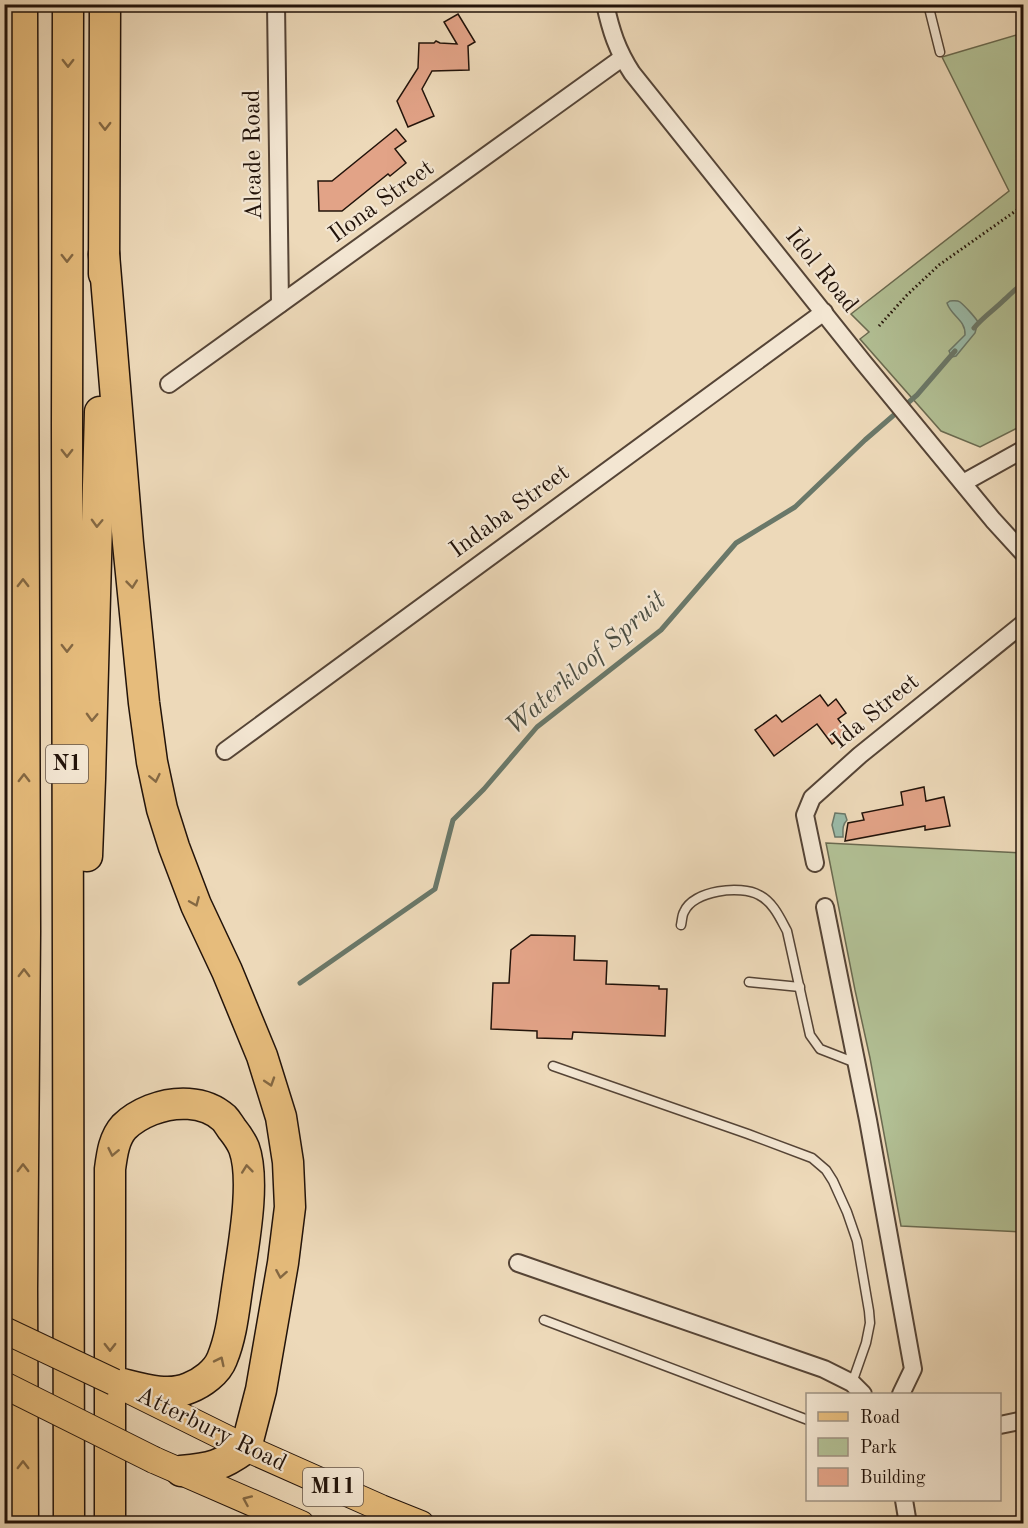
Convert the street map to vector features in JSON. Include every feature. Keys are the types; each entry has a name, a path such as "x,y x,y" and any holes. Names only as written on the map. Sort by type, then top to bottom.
{"highway":[{"name":"N1","path":"22,4 25,907 23,1524"},
{"name":"N1","path":"68,4 69,1524"},
{"path":"68,1114 84,918 90,779 104,254 105,4"},
{"path":"104,254 128,543 152,762 162,809 174,847 196,905 227,971 262,1056 281,1117 288,1162 290,1207 283,1263 261,1390 246,1449 231,1459 207,1469 168,1465"},
{"path":"110,1524 110,1169 114,1144 123,1128 138,1116 159,1107 176,1103 192,1103 223,1117 244,1148 248,1167 246,1219 230,1332 222,1359 216,1370 203,1381 169,1400 154,1391 114,1382"},
{"path":"4,1196 22,1289"}],"main road":[{"name":"Atterbury Road","path":"4,1330 114,1382"},
{"name":"Atterbury Road","path":"5,1386 168,1465 301,1524"},
{"name":"Atterbury Road","path":"169,1400 246,1449 421,1524"}],"street":[{"name":"Alcade Road","path":"276,4 280,304"},
{"name":"Idol Road","path":"605,4 614,39 632,74 863,362 1023,554"},
{"name":"Ilona Street","path":"169,384 622,58"},
{"name":"Indaba Street","path":"225,751 824,312"},
{"path":"963,483 1023,449"},
{"name":"Ida Street","path":"815,863 806,814 812,798 860,755 1023,623"},
{"path":"825,907 857,1064 874,1119 913,1369 902,1393"},
{"path":"518,1263 824,1368 857,1389"},
{"path":"1001,1425 1023,1420"},
{"path":"905,1501 908,1524"},
{"path":"905,1501 914,1524"}],"lane":[{"path":"928,4 940,52"},
{"path":"681,925 688,905 697,898 713,892 737,889 751,891 761,896 780,916 787,932 810,1035 815,1044 820,1049 857,1064"},
{"path":"748,982 800,987"},
{"path":"553,1066 812,1158 826,1170 847,1212 857,1240 869,1311 870,1323 857,1389"},
{"path":"544,1320 806,1420"}],"path":[{"path":"879,326 939,265 1023,205"}],"green space":[{"path":"1023,33 1023,425 980,447 941,431 860,339 869,332 851,314 1009,191 942,57"},
{"path":"826,843 1023,853 1023,1232 901,1226 870,1058"}],"shaded area":[{"path":"960,302 978,322 975,333 956,356 952,357 949,351 965,335 965,330 949,307 947,303"},
{"path":"835,813 845,814 847,820 843,837 835,837 832,825"}],"building":[{"path":"458,14 475,42 468,46 469,70 432,71 422,89 434,116 408,127 397,101 418,68 419,43 436,41 457,44 444,22"},
{"path":"396,129 406,141 395,149 406,163 390,176 388,174 342,211 319,211 318,181 332,181"},
{"path":"820,695 828,706 836,699 846,713 838,719 848,732 832,744 817,724 774,756 755,730 776,715 782,722"},
{"path":"924,787 926,801 944,797 950,826 925,830 925,826 845,841 848,823 864,820 862,813 903,805 901,792"},
{"path":"531,935 575,936 574,960 607,961 606,984 659,986 659,989 667,989 665,1036 573,1032 572,1039 537,1038 537,1031 491,1029 493,983 509,983 511,950"}],"waterway":[{"name":"Waterkloof Spruit","path":"974,328 1013,291 1024,284"},
{"name":"Waterkloof Spruit","path":"300,983 435,889 453,820 484,789 537,727 661,630 736,543 795,507 865,440 917,395 955,351"}]}
